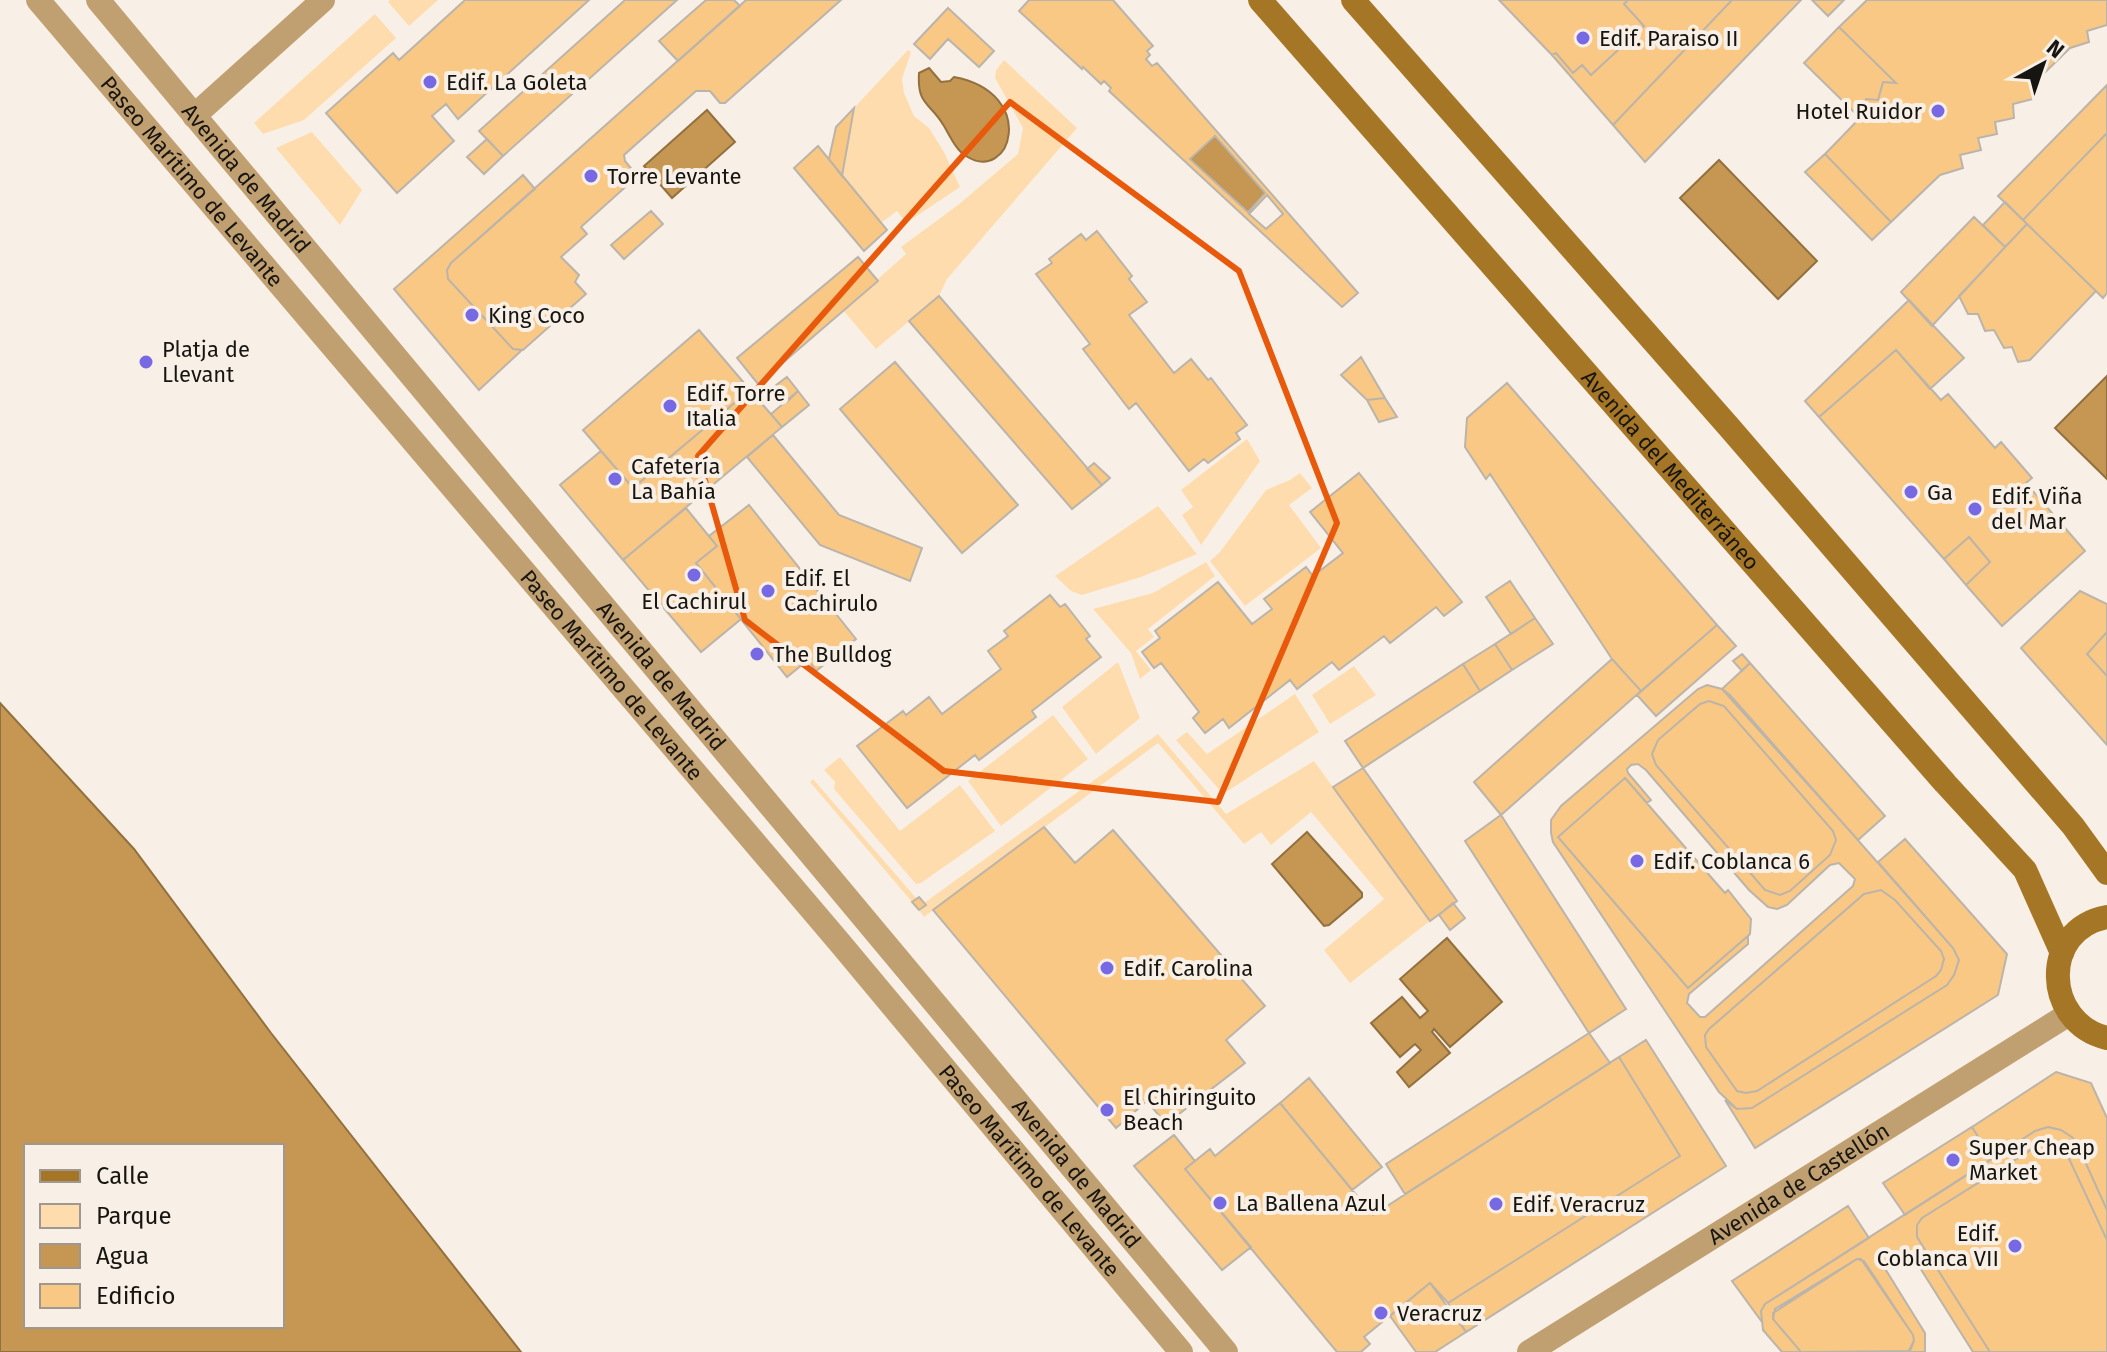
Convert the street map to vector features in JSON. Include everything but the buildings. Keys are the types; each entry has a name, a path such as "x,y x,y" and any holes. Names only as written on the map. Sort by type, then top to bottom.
{"street":[{"name":"Paseo Marítimo de Levante","path":"38,0 840,943 1181,1352"},
{"name":"Avenida de Madrid","path":"98,0 1226,1352"},
{"path":"194,116 323,0"},
{"name":"Avenida del Mediterráneo","path":"1260,0 1924,759 2025,870 2062,953"},
{"path":"1353,0 1729,427 2073,826 2107,873"},
{"path":"2107,917 2085,925 2071,937 2062,953 2057,973 2059,995 2069,1014 2084,1029 2107,1038"},
{"name":"Avenida de Castellón","path":"1529,1352 2069,1014"}],"highlighted area":[{"path":"1010,102 1239,271 1337,523 1218,802 944,771 745,620 698,456"}],"green space":[{"path":"438,0 409,26 388,2"},
{"path":"375,14 396,38 304,120 263,134 254,123"},
{"path":"908,50 911,52 902,79 904,93 914,116 929,128 944,152 960,187 906,223 897,211 881,223 842,176 854,108"},
{"path":"1004,60 1077,128 947,279 939,296 876,349 843,310 906,254 901,247 958,205 1018,154 1023,128 995,78 996,70"},
{"path":"312,132 362,190 340,225 276,148"},
{"path":"1247,439 1260,461 1201,545 1182,515 1193,507 1181,490"},
{"path":"1300,473 1312,488 1289,505 1321,548 1245,606 1210,561 1266,490"},
{"path":"1158,506 1197,554 1141,577 1082,595 1071,591 1055,576"},
{"path":"1206,562 1215,576 1148,629 1154,637 1136,651 1151,670 1140,679 1131,653 1093,609 1153,593"},
{"path":"1118,662 1140,718 1096,754 1062,707"},
{"path":"1354,666 1376,695 1330,724 1312,695"},
{"path":"1295,694 1319,732 1223,794 1176,740 1187,732 1207,754"},
{"path":"1053,715 1088,759 1001,826 968,781"},
{"path":"1158,734 1226,814 1314,761 1430,921 1350,983 1324,950 1384,899 1311,812 1271,845 1261,832 1244,844 1158,743 924,917 919,910 925,906 924,903"},
{"path":"840,757 900,831 960,785 995,831 916,884 834,789 835,782 824,770"},
{"path":"813,779 917,899 912,902 810,782"}],"water":[{"path":"929,68 941,82 954,77 981,86 998,100 1007,117 1009,133 1004,148 995,158 982,162 966,156 956,147 939,118 922,98 919,73"},
{"path":"707,110 735,142 672,198 644,166"},
{"path":"1215,136 1265,193 1248,212 1190,159"},
{"path":"1719,160 1817,261 1778,299 1680,198"},
{"path":"2107,376 2107,479 2055,428"},
{"path":"0,703 134,849 271,1033 521,1352 0,1352"},
{"path":"1307,832 1362,893 1362,897 1329,925 1324,926 1272,864"},
{"path":"1447,938 1502,1002 1450,1047 1434,1029 1432,1032 1450,1053 1409,1087 1397,1072 1421,1050 1415,1044 1400,1057 1371,1023 1402,997 1420,1018 1428,1011 1400,979"}],"place":[{"name":"Edif. Paraiso II","path":"1583,38"},
{"name":"Edif. La Goleta","path":"430,82"},
{"name":"Hotel Ruidor","path":"1938,111"},
{"name":"Torre Levante","path":"591,176"},
{"name":"King Coco","path":"472,315"},
{"name":"Platja de Llevant","path":"146,362"},
{"name":"Edif. Torre Italia","path":"670,406"},
{"name":"Cafetería La Bahía","path":"615,479"},
{"name":"Ga","path":"1911,492"},
{"name":"Edif. Viña del Mar","path":"1975,509"},
{"name":"El Cachirul","path":"694,575"},
{"name":"Edif. El Cachirulo","path":"768,591"},
{"name":"The Bulldog","path":"757,654"},
{"name":"Edif. Coblanca 6","path":"1637,861"},
{"name":"Edif. Carolina","path":"1107,968"},
{"name":"El Chiringuito Beach","path":"1107,1110"},
{"name":"Super Cheap Market","path":"1953,1160"},
{"name":"La Ballena Azul","path":"1220,1203"},
{"name":"Edif. Veracruz","path":"1496,1204"},
{"name":"Edif. Coblanca VII","path":"2015,1246"},
{"name":"Veracruz","path":"1381,1313"}]}
